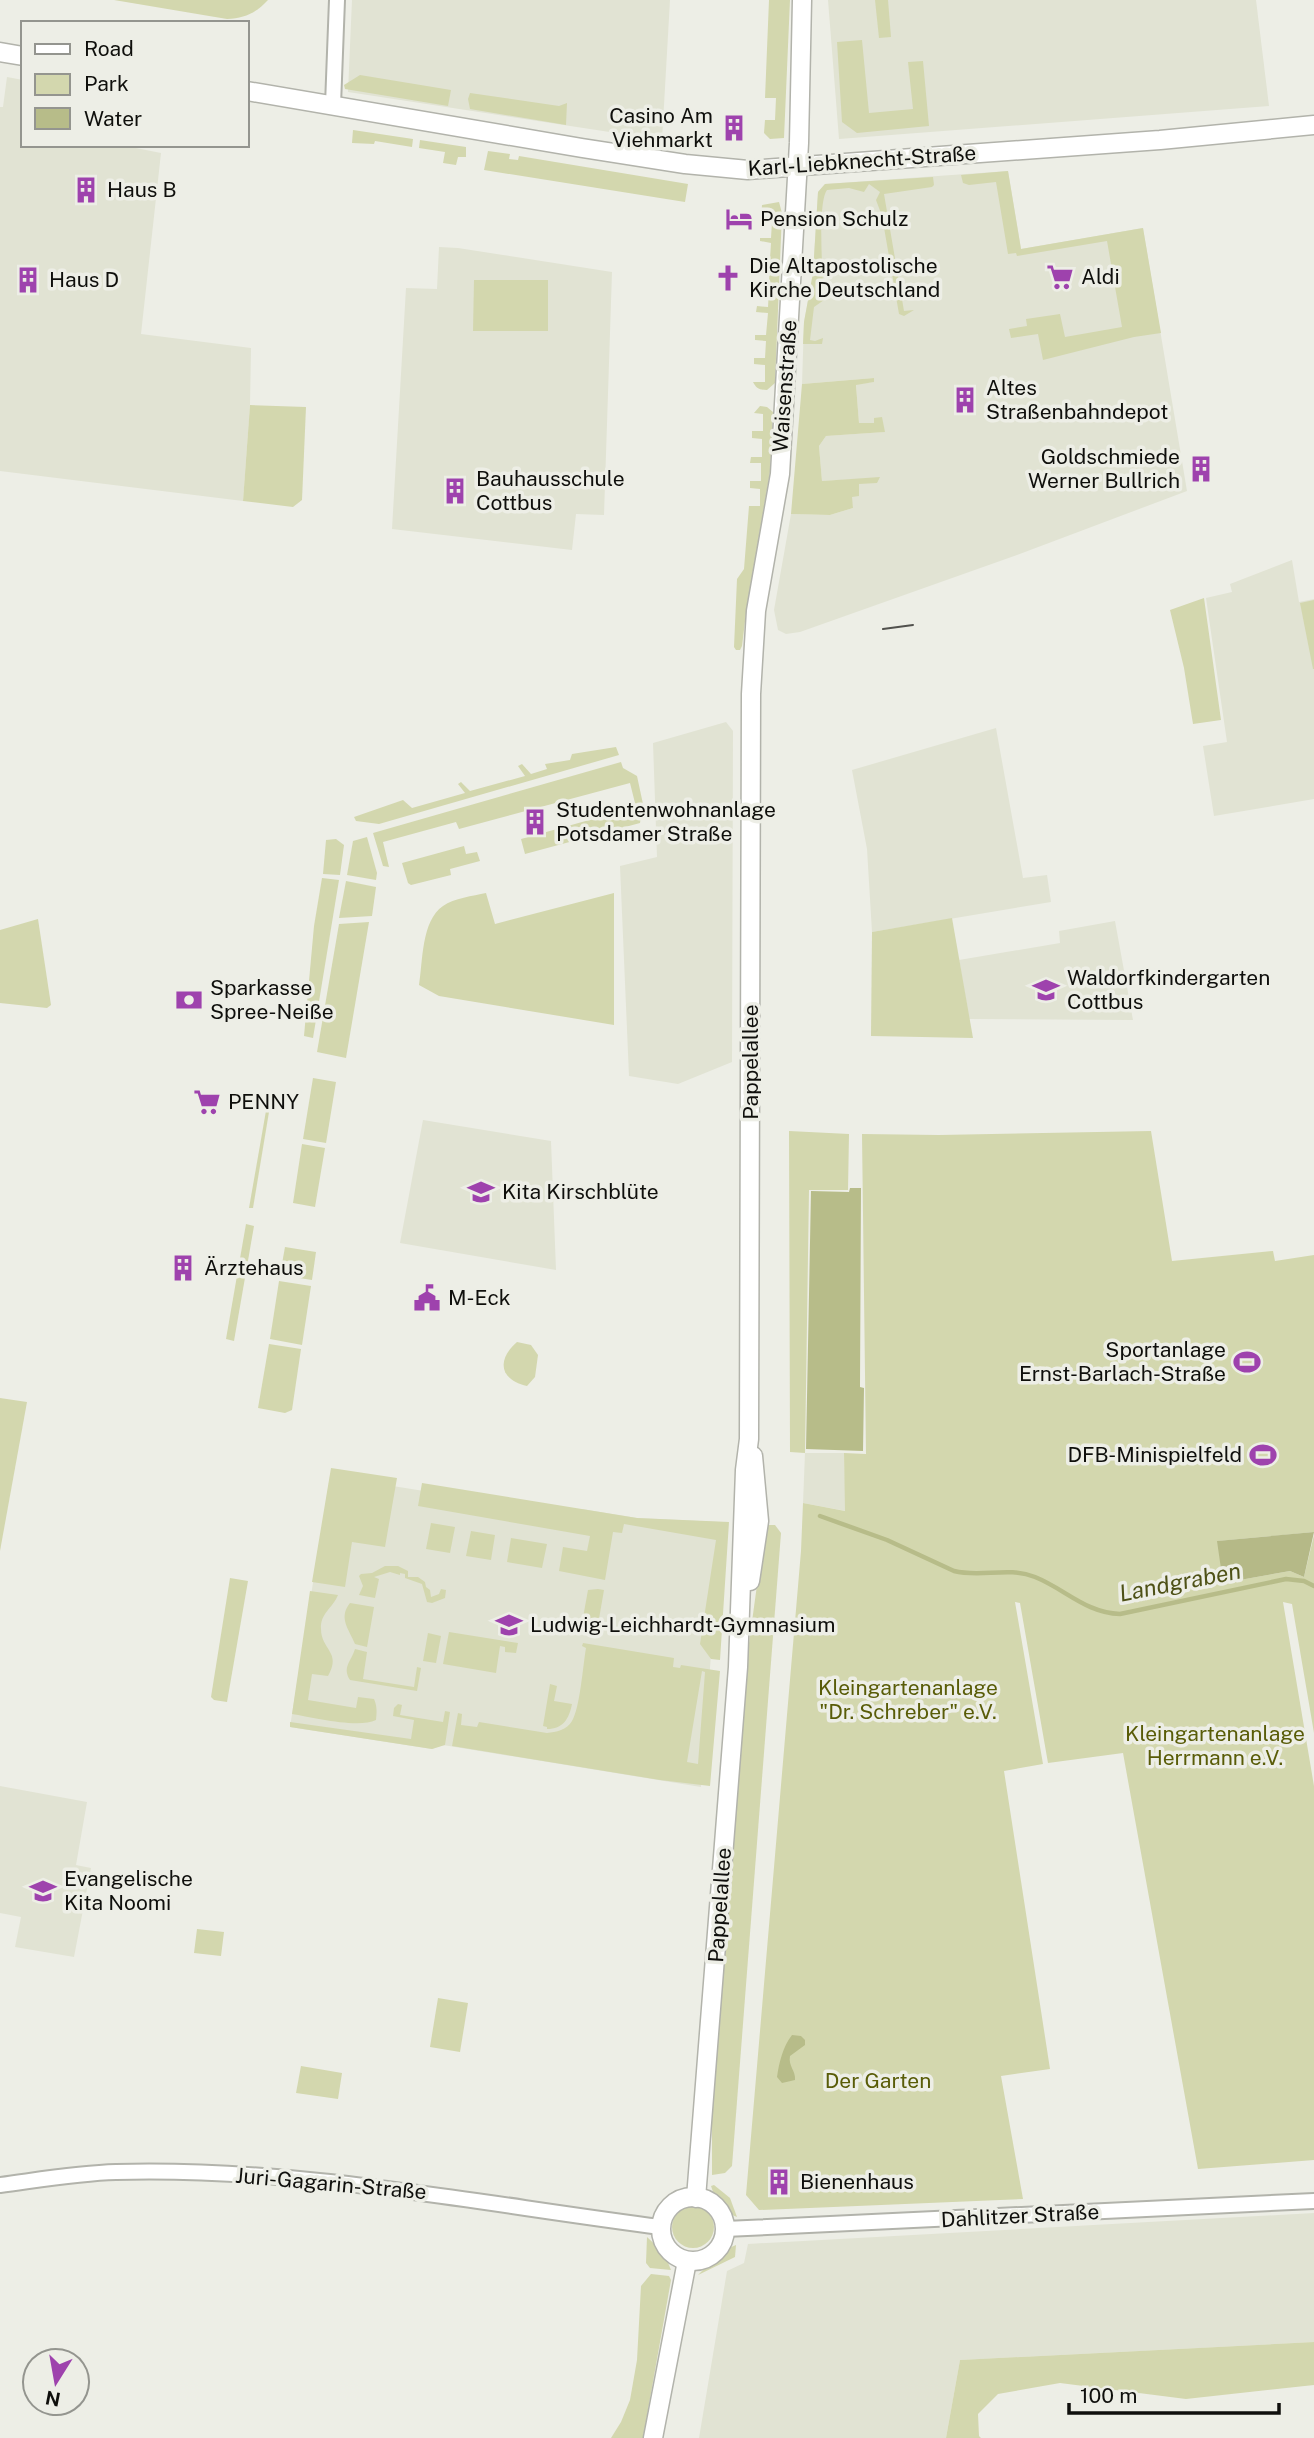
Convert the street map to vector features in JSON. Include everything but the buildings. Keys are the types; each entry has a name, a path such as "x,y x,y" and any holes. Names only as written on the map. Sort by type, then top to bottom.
{"main road":[{"name":"Waisenstraße","path":"751,685 756,611 780,474 797,166 802,0"},
{"path":"0,52 21,56"},
{"name":"Karl-Liebknecht-Straße","path":"248,91 685,164 748,170 1160,140 1314,125"},
{"name":"Pappelallee","path":"696,2198 742,1612 745,1470 749,1439 751,685"},
{"path":"687,2198 696,2198 710,2202 719,2210 725,2229 719,2248 712,2255 704,2260 687,2261 675,2256 667,2248 661,2227 664,2215 672,2206 687,2198"},
{"path":"653,2438 687,2261"}],"street":[{"path":"333,105 337,0"},
{"name":"Juri-Gagarin-Straße","path":"0,2185 114,2172 213,2174 404,2190 661,2227"},
{"name":"Dahlitzer Straße","path":"725,2229 1314,2201"}],"shaded area":[{"path":"352,0 670,0 662,140 348,92"},
{"path":"828,0 1256,0 1269,106 839,139"},
{"path":"7,77 21,80 21,147 131,147 161,153 141,334 251,348 243,501 0,471 0,107 3,107"},
{"path":"1008,171 1021,249 1143,228 1187,491 1017,555 800,632 786,634 778,630 774,610 791,514 830,515 853,508 851,497 859,483 879,478 822,481 819,446 826,436 884,432 874,423 859,424 856,384 874,382 874,378 802,384 804,322 813,273 818,192 825,184"},
{"name":"Bauhausschule Cottbus","path":"439,247 612,272 604,515 576,514 572,550 392,529 406,288 437,289"},
{"path":"1292,560 1299,602 1314,599 1314,799 1214,816 1203,746 1227,742 1206,598 1232,592 1230,584"},
{"path":"726,722 733,731 732,1062 678,1084 629,1076 620,866 657,857 653,743"},
{"path":"996,728 1023,878 1047,875 1051,902 872,932 867,849 852,770"},
{"name":"Waldorfkindergarten Cottbus","path":"1115,921 1133,1020 969,1019 959,960 1060,943 1059,931"},
{"name":"Kita Kirschblüte","path":"423,1120 551,1141 556,1270 400,1243"},
{"path":"805,1453 844,1453 846,1511 803,1503"},
{"name":"Ludwig-Leichhardt-Gymnasium","path":"330,1476 580,1516 582,1509 637,1518 721,1522 701,1787 443,1745 432,1749 290,1727"},
{"path":"1314,1532 1304,1577 1290,1571 1223,1583 1217,1541"},
{"name":"Evangelische Kita Noomi","path":"0,1786 87,1802 76,1865 91,1868 74,1957 15,1947 21,1917 0,1913"},
{"path":"1314,2213 1314,2342 960,2360 946,2438 699,2438 727,2271 744,2263 748,2244"}],"green space":[{"path":"114,0 268,0 250,14 227,19"},
{"path":"769,0 790,0 784,138 770,139 764,133 765,120 775,120 776,98 765,98"},
{"path":"875,0 888,0 891,37 879,38"},
{"path":"862,40 869,113 913,109 908,62 923,61 929,126 857,133 842,122 837,42"},
{"path":"360,75 451,90 448,106 345,89 344,85"},
{"path":"470,93 559,106 567,103 566,125 470,109"},
{"path":"353,130 413,139 412,147 375,141 374,144 352,143"},
{"path":"420,140 466,147 466,157 458,157 456,165 443,163 445,152 419,148"},
{"path":"488,151 510,154 509,159 518,160 519,156 688,184 685,202 484,170"},
{"path":"1008,171 1021,249 1143,228 1161,333 1134,337 1043,360 1038,334 1011,338 1009,329 1027,326 1026,319 1060,314 1065,337 1122,327 1107,241 1017,256 1016,253 1008,254 996,182 969,185 963,183 961,175"},
{"path":"933,177 932,187 884,194 904,311 914,310 904,316 899,314 882,216 876,200 880,192 869,184 864,192 849,188 827,190 821,226 824,300 814,307 810,340 823,338 822,344 803,344 813,273 818,192 825,184"},
{"path":"779,202 782,213 775,383 764,390 753,382 765,382 765,365 754,364 754,358 765,358 766,341 755,340 755,335 766,335 768,313 756,312 757,306 768,307 769,289 757,288 758,282 769,282 770,265 759,264 759,259 770,259 771,243 760,241 760,238 771,238 772,222 761,221 762,205"},
{"path":"474,280 548,280 548,331 473,331"},
{"path":"874,378 874,382 856,385 859,423 874,423 874,418 882,417 885,432 826,436 819,446 822,481 880,477 877,483 859,484 859,496 852,497 853,508 830,515 791,514 802,384"},
{"path":"250,405 306,407 302,500 293,507 243,501"},
{"path":"760,406 773,412 770,472 742,646 740,650 736,650 737,579 744,569 749,506 760,506 760,489 750,488 750,481 761,481 761,463 750,463 751,457 762,457 762,439 752,438 752,431 763,431 763,414 754,413"},
{"path":"1204,598 1221,720 1193,724 1184,668 1170,610"},
{"path":"1314,600 1314,669 1313,669 1300,603"},
{"path":"616,747 619,755 379,824 356,821 354,817 403,800 412,808 465,793 458,784 461,782 470,791 525,776 518,766 522,764 531,774 547,769 545,764 570,760 572,754"},
{"path":"621,762 623,768 637,776 643,804 640,823 525,854 521,839 636,807 630,783 459,829 456,822 383,842 389,867 383,866 373,833"},
{"path":"367,837 377,873 376,880 347,875 353,841"},
{"path":"336,839 344,845 340,875 323,874 326,840"},
{"path":"464,846 466,854 477,852 480,861 450,869 451,875 411,885 408,883 402,863"},
{"path":"322,878 339,880 313,1038 304,1036 314,926"},
{"path":"346,881 376,887 372,916 339,918"},
{"path":"486,893 495,924 614,893 614,1025 439,996 419,985 427,932 436,913 453,901"},
{"path":"952,918 973,1038 871,1036 872,932"},
{"path":"38,919 51,1005 47,1008 0,1003 0,930"},
{"path":"369,922 346,1058 317,1052 339,924"},
{"path":"313,1078 336,1082 326,1143 303,1139"},
{"path":"267,1105 270,1106 253,1208 249,1208"},
{"path":"789,1131 849,1134 848,1190 809,1190 805,1453 790,1452"},
{"path":"1151,1131 1172,1261 1273,1251 1275,1261 1314,1255 1314,1532 1218,1541 1223,1583 1290,1571 1304,1577 1314,1535 1314,1733 1292,1604 1283,1602 1314,1786 1314,2160 1198,2169 1123,1753 1048,1763 1020,1603 1015,1602 1043,1764 1004,1771 1050,2069 1001,2076 1023,2199 759,2210 746,2195 803,1503 845,1511 844,1453 866,1454 862,1134"},
{"path":"302,1144 325,1148 315,1207 293,1203"},
{"path":"246,1224 254,1226 234,1341 226,1339"},
{"path":"285,1247 316,1252 312,1280 280,1275"},
{"path":"279,1281 311,1286 302,1345 270,1339"},
{"path":"517,1342 531,1345 538,1355 535,1377 527,1386 511,1379 504,1368 506,1356"},
{"path":"269,1344 301,1349 292,1410 285,1413 258,1408"},
{"path":"0,1398 27,1402 0,1551"},
{"path":"331,1468 397,1478 385,1547 352,1542 345,1587 312,1582"},
{"path":"422,1483 637,1518 729,1522 720,1660 711,1659 700,1644 716,1540 624,1524 622,1533 613,1532 605,1580 559,1571 563,1547 587,1551 590,1536 418,1506"},
{"path":"431,1523 455,1527 450,1553 426,1549"},
{"path":"775,1525 781,1533 732,2166 725,2173 712,2175 712,2089 746,1665 765,1527"},
{"path":"471,1531 495,1535 491,1560 466,1556"},
{"path":"511,1538 547,1544 542,1568 507,1562"},
{"path":"385,1566 398,1566 408,1571 408,1577 418,1577 425,1582 431,1597 439,1594 441,1589 446,1590 445,1598 427,1602 422,1584 405,1578 405,1574 390,1572 374,1577 379,1579 375,1598 359,1595 363,1586 359,1576"},
{"path":"230,1578 248,1581 227,1702 211,1697"},
{"path":"588,1590 604,1590 596,1636 580,1634"},
{"path":"310,1591 338,1595 321,1623 324,1642 332,1656 332,1668 328,1676 312,1674 308,1700 356,1708 358,1697 374,1699 376,1720 347,1723 292,1714"},
{"path":"350,1603 374,1607 367,1647 355,1644 348,1628 345,1614"},
{"path":"449,1632 518,1643 516,1653 505,1652 505,1647 500,1646 496,1673 443,1664"},
{"path":"428,1633 441,1636 436,1663 423,1661"},
{"path":"583,1643 674,1658 673,1667 680,1668 681,1665 720,1671 710,1786 452,1746 458,1713 462,1714 461,1725 477,1727 479,1722 547,1733 567,1727 575,1715 579,1697 586,1648 582,1646","holes":["702,1671 705,1672 698,1764 687,1762"]},
{"path":"355,1649 367,1652 363,1679 414,1687 417,1667 421,1668 417,1691 350,1680 347,1668"},
{"path":"550,1684 557,1686 554,1701 572,1704 564,1722 547,1729 543,1726"},
{"path":"398,1704 402,1705 400,1715 443,1722 445,1711 450,1712 445,1745 432,1749 290,1727 290,1722 411,1739 414,1720 393,1716 394,1708"},
{"path":"197,1929 224,1932 221,1956 194,1953"},
{"path":"438,1998 468,2003 460,2052 430,2047"},
{"path":"301,2066 342,2073 338,2099 296,2093"},
{"path":"714,2185 730,2198 737,2217 721,2205 711,2186"},
{"path":"693,2206 708,2212 714,2227 708,2242 693,2248 678,2242 672,2227 678,2212"},
{"path":"647,2237 664,2253 671,2270 650,2268 646,2263"},
{"path":"736,2245 735,2257 698,2275 722,2251"},
{"path":"651,2274 669,2276 671,2280 643,2438 611,2438 630,2400 637,2360 641,2286"},
{"path":"1314,2342 1314,2385 1186,2399 1060,2383 998,2394 978,2414 981,2438 946,2438 960,2360"}],"water":[{"path":"850,1188 861,1188 860,1387 864,1388 863,1451 806,1449 811,1191 849,1192"},
{"path":"792,2035 801,2036 805,2045 790,2056 795,2080 782,2083 777,2077 779,2066"}],"waterway":[{"name":"Landgraben","path":"820,1516 887,1540 954,1571 1014,1572 1035,1577 1086,1605 1108,1613 1120,1614 1286,1579 1304,1581 1314,1586"}],"tram line":[{"path":"883,629 913,625"}],"place":[{"name":"Casino Am Viehmarkt","path":"734,128"},
{"name":"Haus B","path":"86,190"},
{"name":"Pension Schulz","path":"739,219"},
{"name":"Aldi","path":"1060,277"},
{"name":"Die Altapostolische Kirche Deutschland","path":"728,278"},
{"name":"Haus D","path":"28,280"},
{"name":"Altes Straßenbahndepot","path":"965,400"},
{"name":"Goldschmiede Werner Bullrich","path":"1201,469"},
{"name":"Bauhausschule Cottbus","path":"455,491"},
{"name":"Studentenwohnanlage Potsdamer Straße","path":"535,822"},
{"name":"Waldorfkindergarten Cottbus","path":"1046,990"},
{"name":"Sparkasse Spree-Neiße","path":"189,1000"},
{"name":"PENNY","path":"207,1102"},
{"name":"Kita Kirschblüte","path":"481,1192"},
{"name":"Ärztehaus","path":"183,1268"},
{"name":"M-Eck","path":"427,1298"},
{"name":"Sportanlage Ernst-Barlach-Straße","path":"1247,1362"},
{"name":"DFB-Minispielfeld","path":"1263,1455"},
{"name":"Ludwig-Leichhardt-Gymnasium","path":"509,1625"},
{"name":"Evangelische Kita Noomi","path":"43,1891"},
{"name":"Bienenhaus","path":"779,2182"}],"park label":[{"name":"Kleingartenanlage \"Dr. Schreber\" e.V.","path":"908,1700"},
{"name":"Kleingartenanlage Herrmann e.V.","path":"1215,1746"},
{"name":"Der Garten","path":"878,2081"}]}
